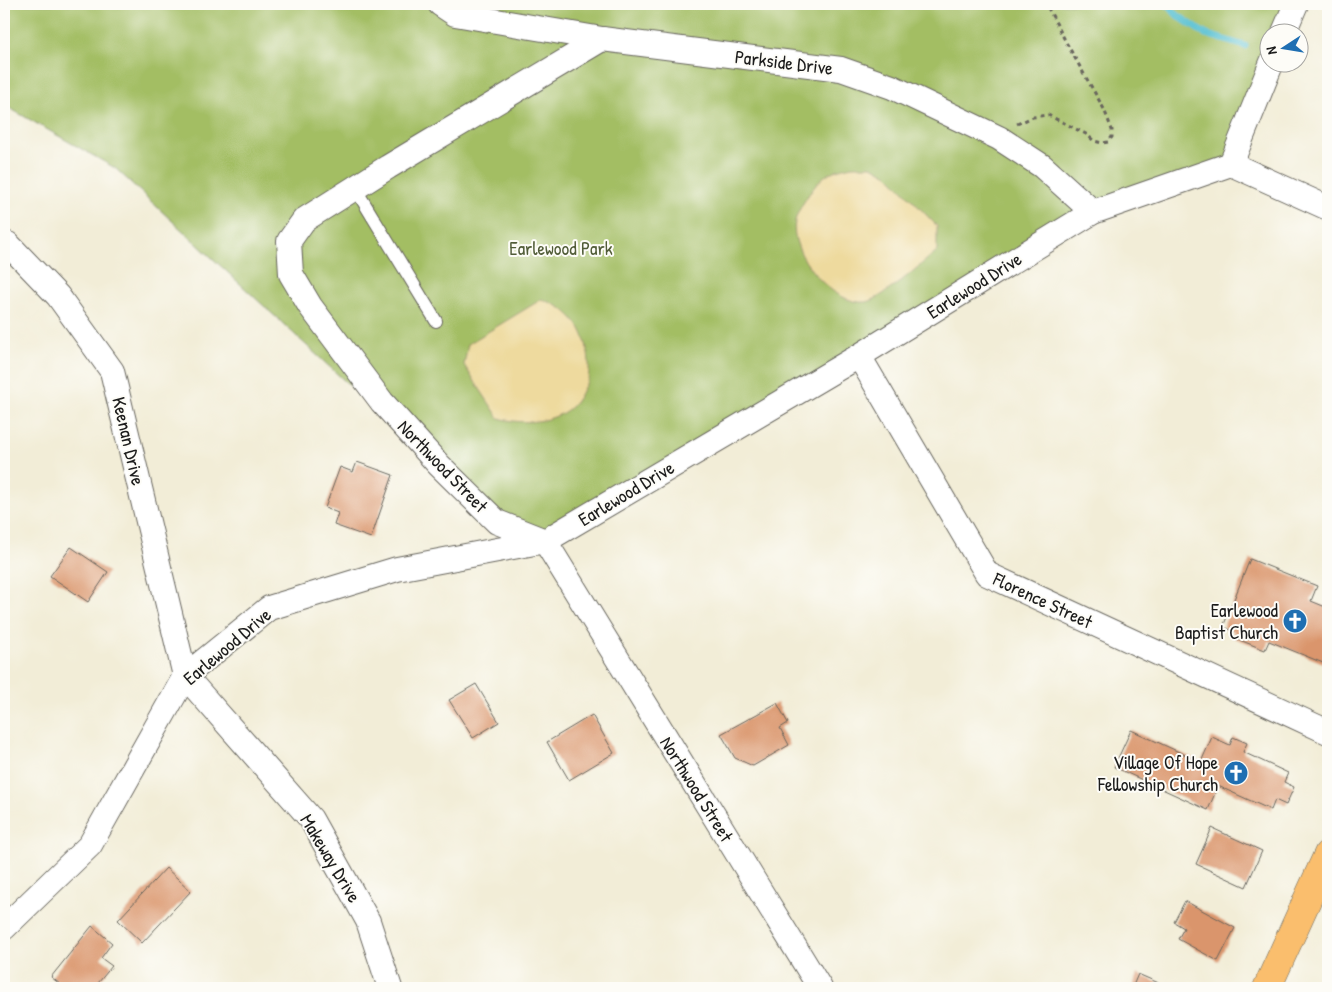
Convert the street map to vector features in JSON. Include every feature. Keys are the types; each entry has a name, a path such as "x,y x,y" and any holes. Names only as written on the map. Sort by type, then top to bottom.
{"main road":[{"path":"1267,988 1328,854"}],"street":[{"name":"Parkside Drive","path":"440,4 455,14 602,39 841,69 892,87 999,138 1042,166 1093,212"},
{"path":"1288,22 1296,4"},
{"name":"Northwood Street","path":"602,39 304,220 290,241 291,274 310,306 382,402 439,465 497,522 545,541 820,988"},
{"path":"1268,72 1231,164 1328,208"},
{"name":"Earlewood Drive","path":"4,928 90,845 184,676 269,608 397,570 545,541 859,356 1093,212 1231,164"},
{"name":"Keenan Drive","path":"4,243 8,244 58,296 112,371 184,676"},
{"name":"Florence Street","path":"859,356 986,574 1328,732"},
{"name":"Makeway Drive","path":"184,676 311,819 368,921 390,988"}],"lane":[{"path":"355,188 436,321"}],"path":[{"path":"999,138 1020,122 1033,117 1048,115 1094,141 1108,142 1112,137 1112,130 1104,109 1046,4"}],"green space":[{"name":"Earlewood Park","path":"4,4 1296,4 1288,22 1260,22 1260,72 1266,72 1231,164 1093,212 545,541 497,522 115,168 4,105"}],"sand":[{"path":"852,166 872,166 888,175 937,226 937,251 892,288 873,300 866,302 853,301 840,296 827,287 806,262 798,248 795,234 797,214 818,182 832,172"},
{"path":"542,299 564,310 580,328 586,343 588,356 588,380 574,404 557,416 528,422 499,418 464,365 468,344"}],"building":[{"path":"357,462 393,475 371,538 334,525 338,513 325,508 340,467 353,472"},
{"path":"71,547 108,572 88,602 50,576"},
{"path":"1250,559 1317,586 1311,601 1328,608 1328,665 1269,641 1265,650 1232,637 1234,631 1223,627"},
{"path":"476,684 499,722 473,738 449,700"},
{"path":"777,703 788,723 780,728 789,745 753,766 735,758 721,734"},
{"path":"592,715 614,753 569,780 547,742"},
{"path":"1131,730 1201,762 1212,737 1230,745 1233,737 1247,743 1243,752 1288,773 1284,782 1294,787 1286,805 1275,800 1271,810 1218,786 1208,810 1114,767"},
{"path":"1212,828 1262,851 1246,887 1196,864"},
{"path":"166,868 191,891 142,943 118,920"},
{"path":"1185,901 1235,928 1218,961 1178,939 1184,928 1174,922"},
{"path":"92,926 112,943 101,958 112,966 94,988 65,988 51,977"},
{"path":"1138,974 1170,988 1132,988"}],"waterway":[{"path":"1167,4 1177,15 1205,34 1245,46"}],"place":[{"name":"Earlewood Baptist Church","path":"1295,621"},
{"name":"Village Of Hope Fellowship Church","path":"1236,773"}]}
